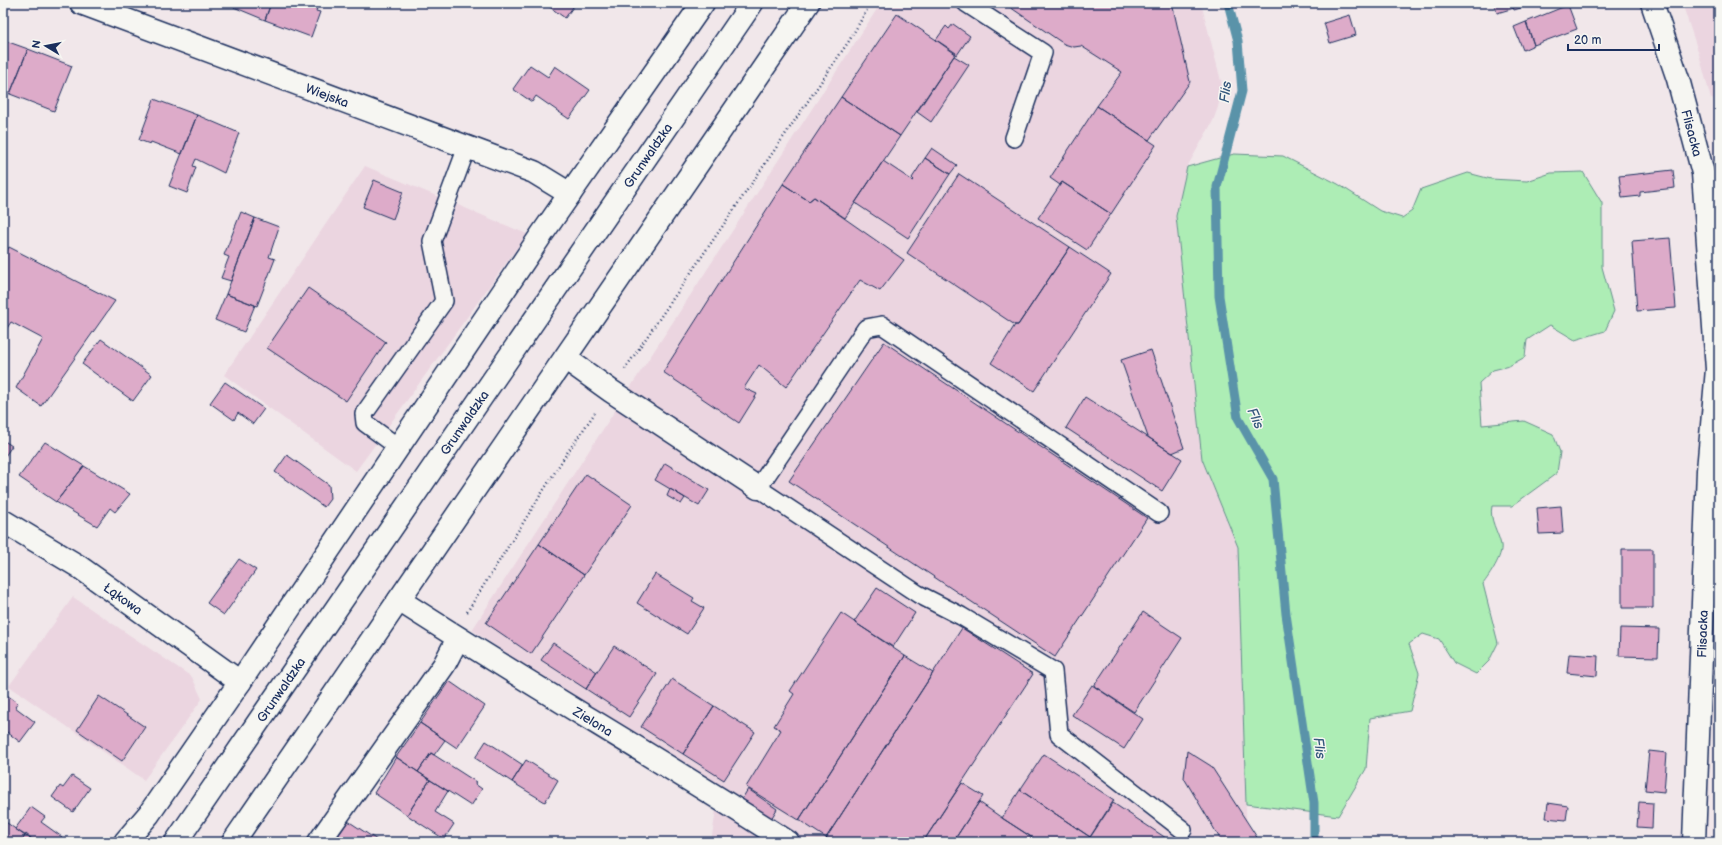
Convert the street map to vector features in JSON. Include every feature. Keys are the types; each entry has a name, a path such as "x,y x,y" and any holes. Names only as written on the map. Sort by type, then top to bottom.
{"street":[{"name":"Wiejska","path":"81,3 534,172 570,194"},
{"path":"125,842 149,814 240,682 570,194 703,3"},
{"name":"Grunwaldzka","path":"176,842 752,3"},
{"path":"233,842 808,3"},
{"name":"Flisacka","path":"1652,3 1678,79 1703,173 1718,369 1708,478 1696,758 1694,842"},
{"path":"565,358 758,488"},
{"name":"Łąkowa","path":"3,521 78,566 240,682"},
{"name":"Zielona","path":"399,600 458,638 718,797 788,842"},
{"path":"319,842 444,665 458,638"}],"lane":[{"path":"966,3 1043,52 1014,138"},
{"path":"398,447 365,423 364,414 444,301 432,241 467,147"},
{"path":"1159,513 882,325 866,328 758,488 918,594 961,616 1052,671 1059,734 1184,830"}],"path":[{"path":"464,617 567,453 849,41 871,3"}],"shaded area":[{"path":"881,3 1201,3 1221,81 1221,93 1213,121 1187,167 1176,216 1202,459 1238,547 1247,842 711,842 718,797 472,630"},
{"path":"1682,3 1719,3 1719,100 1711,99 1699,54"},
{"path":"365,166 527,234 356,471 224,375"},
{"path":"73,597 192,677 202,699 144,780 9,686"}],"green space":[{"path":"1234,154 1283,156 1338,184 1380,211 1402,218 1412,211 1421,189 1468,173 1491,179 1527,181 1551,173 1583,172 1602,203 1602,267 1614,311 1605,331 1575,340 1550,325 1527,340 1525,357 1509,366 1493,370 1479,383 1482,425 1524,421 1553,434 1560,452 1557,473 1512,506 1492,506 1491,511 1494,526 1500,540 1501,550 1495,566 1483,584 1498,643 1489,661 1476,674 1454,663 1439,639 1423,634 1409,644 1419,673 1410,711 1370,718 1366,769 1338,816 1246,804 1238,547 1202,459 1176,216 1187,167"}],"building":[{"path":"224,3 271,3 265,20"},
{"path":"271,3 319,3 316,11 320,12 311,37 265,20"},
{"path":"544,3 576,3 565,18"},
{"path":"1004,3 1172,3 1190,82 1149,140 1097,106 1122,72 1081,46 1074,47 1064,44"},
{"path":"1494,3 1512,3 1514,8 1497,13"},
{"path":"1512,3 1537,3 1514,10"},
{"path":"1568,5 1577,29 1534,45 1526,22"},
{"path":"897,14 956,53 900,136 841,97"},
{"path":"1350,15 1356,35 1330,43 1324,23"},
{"path":"1526,22 1534,45 1523,50 1514,27"},
{"path":"953,24 970,36 957,55 936,40 946,26 949,29"},
{"path":"3,40 28,49 10,94 3,92"},
{"path":"28,49 72,66 54,111 10,94"},
{"path":"954,56 969,65 931,122 917,112"},
{"path":"530,65 548,77 555,66 590,90 569,119 536,96 532,102 513,89"},
{"path":"841,97 900,136 845,218 814,197 809,201 783,184"},
{"path":"154,99 197,115 182,154 151,142 150,144 139,140"},
{"path":"1097,106 1156,145 1111,214 1062,182 1060,185 1050,178"},
{"path":"197,115 239,133 224,173 196,159 193,166 196,167 187,193 169,186"},
{"path":"932,148 957,165 950,174 925,158"},
{"path":"925,158 950,174 908,238 855,203 883,161 913,181 914,180 912,178"},
{"path":"1673,170 1675,188 1640,192 1640,196 1622,198 1619,176"},
{"path":"959,174 1070,247 1018,325 1015,325 907,253"},
{"path":"374,180 403,192 393,219 363,207"},
{"path":"1062,182 1111,214 1087,250 1038,218"},
{"path":"783,184 809,201 814,197 904,260 880,291 860,280 786,387 759,365 744,388 757,394 739,423 663,372"},
{"path":"241,212 255,218 231,281 221,278 229,257 224,255"},
{"path":"255,218 279,227 269,257 275,259 257,306 226,294"},
{"path":"1670,238 1676,308 1637,311 1632,241"},
{"path":"9,247 115,301 41,406 16,388 43,339 11,322 3,334 3,258"},
{"path":"1070,247 1111,274 1034,391 991,363 1015,325 1018,325"},
{"path":"308,288 386,342 346,401 267,348"},
{"path":"226,294 255,305 244,332 215,320"},
{"path":"101,339 152,375 133,401 82,364"},
{"path":"884,342 1147,518 1055,657 789,481"},
{"path":"1151,350 1184,448 1172,453 1148,437 1121,360"},
{"path":"225,382 264,409 253,424 238,413 234,420 210,403"},
{"path":"1085,397 1182,459 1162,491 1066,428"},
{"path":"3,440 12,446 3,459"},
{"path":"45,442 84,466 56,502 19,477"},
{"path":"287,455 329,485 330,499 324,507 275,472"},
{"path":"665,463 709,490 699,506 655,480"},
{"path":"84,466 130,494 115,512 110,508 97,526 56,502"},
{"path":"586,474 632,505 584,575 539,544"},
{"path":"670,489 685,498 681,504 667,496"},
{"path":"1561,506 1563,533 1539,534 1537,508"},
{"path":"539,544 584,575 531,654 486,623"},
{"path":"1622,549 1653,549 1653,608 1622,608"},
{"path":"239,559 256,570 224,615 207,603"},
{"path":"655,574 694,598 692,601 704,608 687,634 637,603"},
{"path":"877,588 915,613 893,647 854,622"},
{"path":"1143,612 1182,638 1134,712 1094,686"},
{"path":"841,613 905,656 799,820 746,787 781,730 774,726 794,694 790,691"},
{"path":"962,628 1033,674 923,842 832,842 826,838"},
{"path":"1620,628 1659,629 1658,657 1619,656"},
{"path":"553,643 597,672 586,689 541,660"},
{"path":"614,646 657,674 629,717 586,689"},
{"path":"1569,654 1598,656 1597,676 1567,673"},
{"path":"905,656 933,673 826,838 799,820"},
{"path":"672,679 714,706 683,754 641,727"},
{"path":"449,681 485,706 457,748 420,723"},
{"path":"1092,685 1143,719 1124,749 1072,715"},
{"path":"4,693 18,703 15,707 35,722 20,742 3,729"},
{"path":"99,696 145,727 122,761 77,730"},
{"path":"714,706 755,732 724,780 683,754"},
{"path":"420,723 445,740 434,755 431,753 418,772 396,757"},
{"path":"486,741 523,765 512,782 475,758"},
{"path":"1187,751 1211,766 1260,842 1222,842 1184,778"},
{"path":"1649,751 1667,753 1664,792 1645,790"},
{"path":"431,753 476,782 475,784 482,789 471,806 418,772"},
{"path":"1044,754 1114,800 1090,837 1020,790"},
{"path":"396,757 430,780 407,815 374,793"},
{"path":"526,760 558,780 545,802 512,782"},
{"path":"72,776 90,788 73,812 52,797 60,786 63,788"},
{"path":"430,780 448,791 435,812 454,824 444,839 407,815"},
{"path":"962,783 983,796 953,842 923,842"},
{"path":"748,789 777,809 771,819 742,799"},
{"path":"1020,790 1090,837 1087,842 1039,842 1002,818"},
{"path":"979,802 1002,818 1039,842 953,842"},
{"path":"1639,802 1653,803 1652,828 1637,827"},
{"path":"1113,803 1172,842 1087,842"},
{"path":"1548,803 1568,806 1566,820 1546,818"},
{"path":"31,807 45,817 41,822 62,837 58,842 36,842 15,829"},
{"path":"3,820 25,836 21,842 3,842"},
{"path":"348,821 380,842 334,842"},
{"path":"26,834 36,842 21,842"}],"waterway":[{"name":"Flis","path":"1228,3 1238,41 1242,91 1217,187 1219,296 1238,418 1273,479 1286,614 1314,803 1314,842"}]}
